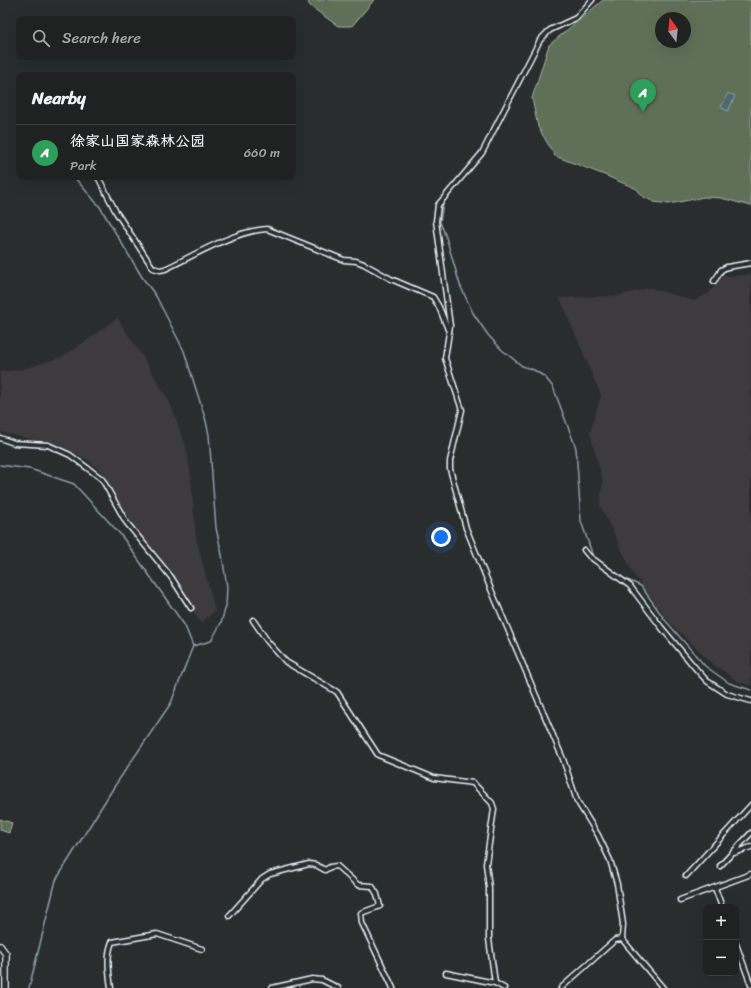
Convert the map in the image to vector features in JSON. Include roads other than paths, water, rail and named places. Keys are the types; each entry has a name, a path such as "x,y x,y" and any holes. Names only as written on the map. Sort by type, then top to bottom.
{"street":[{"path":"592,0 576,18 550,30 540,40 482,153 438,204 436,221 450,326 445,358 462,410 450,461 450,469 466,528 563,759 577,801 598,835 610,860 617,884 624,924 622,939 663,988"},
{"path":"100,180 116,212 153,268 160,270 165,269 235,236 253,230 267,230 344,260 356,261 364,264 391,279 433,297 439,307 449,333"},
{"path":"714,281 720,270 727,267 751,263"},
{"path":"0,438 14,443 48,446 70,455 102,479 126,522 171,577 191,608"},
{"path":"584,550 589,556 630,586 654,619 702,676 727,694 751,701"},
{"path":"253,620 268,642 286,662 337,692 378,756 434,778 473,783 492,802 494,809 486,864 489,939 495,983"},
{"path":"686,876 751,805"},
{"path":"720,866 751,833"},
{"path":"732,853 751,847"},
{"path":"229,916 262,879 270,874 309,864 316,865 325,870 330,867 337,866 358,885 372,886 377,894 380,906 362,913 362,923 393,988"},
{"path":"680,900 751,874"},
{"path":"715,888 721,904"},
{"path":"110,988 109,970 110,948 112,942 158,934 202,949"},
{"path":"561,988 616,940 622,939"},
{"path":"0,946 6,954 6,988"},
{"path":"739,952 751,984"},
{"path":"446,973 495,983 504,988"},
{"path":"272,988 312,979 322,980 338,988"}],"water":[{"path":"728,93 735,96 728,111 721,107"}],"waterway":[{"path":"467,174 481,158"},
{"path":"77,180 100,207 142,277 156,296 184,351 206,421 209,435 216,528 227,587 226,606 221,623 211,641 193,646"},
{"path":"452,191 443,203 440,222 460,285 473,313 488,335 502,350 522,366 534,370 545,377 553,387 576,448 581,521 593,556 621,577 641,586 665,620 705,666 729,683 751,690"},
{"path":"0,465 30,469 74,484 121,535 185,626 193,646 171,703 114,787 56,880 29,988"}],"place":[{"name":"徐家山国家森林公园","path":"643,112"}]}
